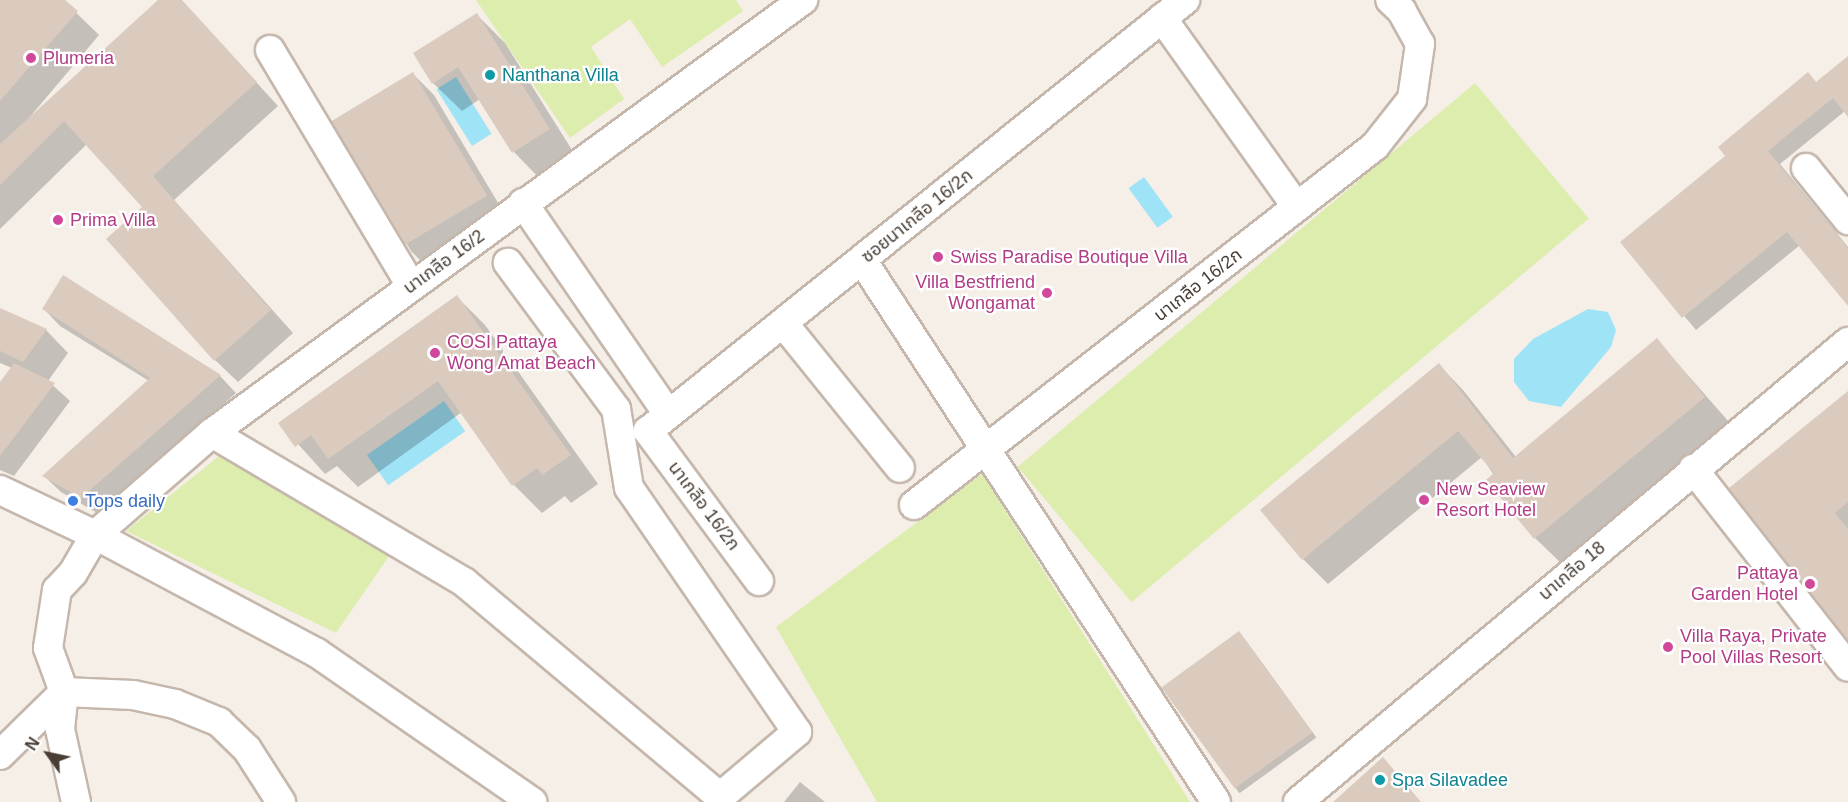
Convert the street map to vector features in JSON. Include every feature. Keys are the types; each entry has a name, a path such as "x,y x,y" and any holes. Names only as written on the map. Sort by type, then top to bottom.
{"street":[{"name":"นาเกลือ 16/2","path":"64,692 48,648 57,590 73,573 95,535 213,433 523,203 803,0"},
{"name":"ซอยนาเกลือ 16/2ก","path":"658,422 1185,0"},
{"name":"นาเกลือ 16/2ก","path":"914,505 1375,146 1412,99 1420,44 1402,11 1390,0"},
{"path":"1162,18 1297,207"},
{"path":"270,50 411,286"},
{"path":"1806,168 1848,220"},
{"name":"นาเกลือ 16/2ก","path":"523,203 759,581"},
{"path":"862,260 1216,802"},
{"path":"213,433 464,582 720,797 797,732 629,488 616,409 508,263"},
{"path":"783,323 900,468"},
{"name":"นาเกลือ 18","path":"1298,802 1693,469 1848,342"},
{"path":"1693,469 1848,667"},
{"path":"0,490 95,535 317,653 532,802"},
{"path":"0,755 64,692 133,695 205,715 219,722 247,749 281,802"},
{"path":"64,692 60,729 76,802"}],"green space":[{"path":"476,0 736,0 743,11 662,67 630,19 591,47 624,99 570,138"},
{"path":"1475,83 1589,219 1131,602 1018,467"},
{"path":"224,452 389,556 336,633 126,531"},
{"path":"982,474 1190,802 877,802 776,627"}],"water":[{"path":"456,77 492,134 472,146 436,89"},
{"path":"1144,177 1173,217 1157,228 1129,188"},
{"path":"1588,309 1608,312 1616,330 1611,347 1561,407 1529,401 1514,382 1514,359 1533,339"},
{"path":"444,401 465,431 388,485 367,455"}],"building":[{"path":"0,0 65,0 78,11 0,101"},
{"path":"158,0 182,0 257,82 153,176 271,310 214,361 106,239 142,207 64,121 0,185 0,144"},
{"name":"Nanthana Villa","path":"477,13 550,129 512,153 458,67 432,84 413,53"},
{"path":"1848,56 1848,117 1833,98 1768,151 1848,248 1848,306 1787,232 1682,318 1620,242 1725,156 1718,147 1808,72 1816,82"},
{"path":"413,72 487,195 406,244 332,121"},
{"path":"63,275 221,375 81,498 42,476 150,378 42,309"},
{"path":"457,295 571,455 542,475 537,468 512,486 438,381 328,459 311,435 295,447 278,423"},
{"path":"0,308 47,329 23,362 0,351"},
{"path":"1657,338 1705,397 1534,539 1486,480 1494,473 1458,431 1302,560 1260,510 1439,363 1513,458"},
{"path":"14,363 55,383 0,456 0,382"},
{"name":"Pattaya Garden Hotel","path":"1848,391 1848,502 1835,513 1848,529 1848,640 1729,488"},
{"path":"1239,631 1312,732 1235,789 1161,687"},
{"name":"Spa Silavadee","path":"1383,757 1421,802 1333,802"}],"place":[{"name":"Plumeria","path":"31,58"},
{"name":"Nanthana Villa","path":"490,75"},
{"name":"Prima Villa","path":"58,220"},
{"name":"Swiss Paradise Boutique Villa","path":"938,257"},
{"name":"Villa Bestfriend Wongamat","path":"1047,293"},
{"name":"COSI Pattaya Wong Amat Beach","path":"435,353"},
{"name":"New Seaview Resort Hotel","path":"1424,500"},
{"name":"Tops daily","path":"73,501"},
{"name":"Pattaya Garden Hotel","path":"1810,584"},
{"name":"Villa Raya, Private Pool Villas Resort","path":"1668,647"},
{"name":"Spa Silavadee","path":"1380,780"}]}
